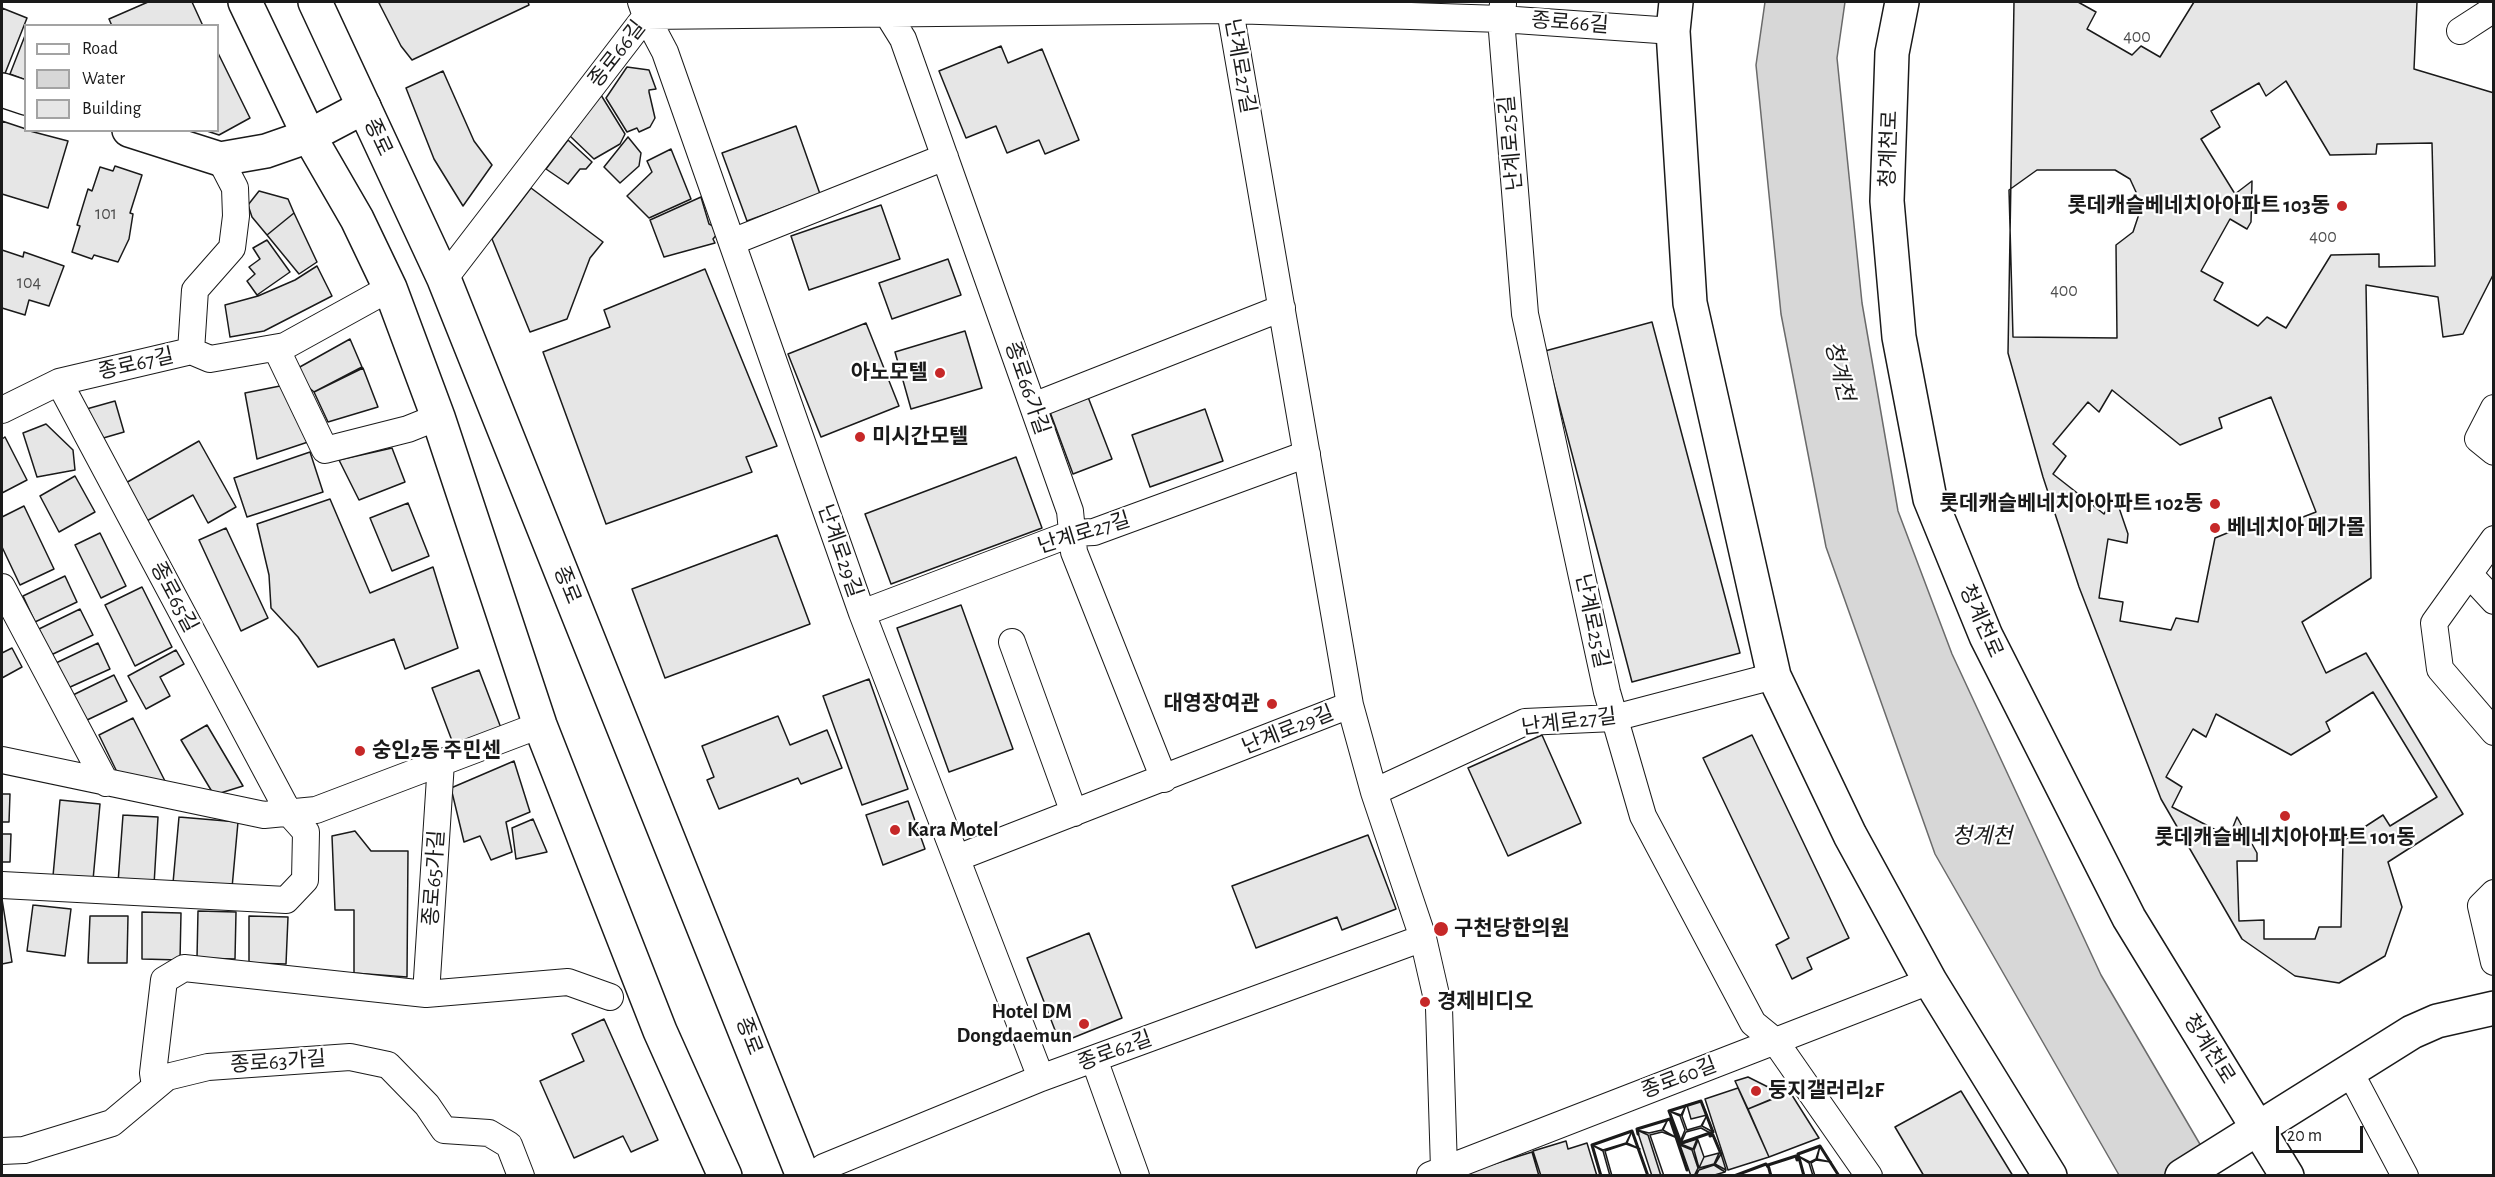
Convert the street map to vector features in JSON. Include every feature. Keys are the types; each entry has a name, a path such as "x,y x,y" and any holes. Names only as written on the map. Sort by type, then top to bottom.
{"main road":[{"path":"245,2 309,136 357,219 390,288 438,417 540,725 660,1031 724,1176"},
{"name":"종로","path":"315,2 444,279 803,1176"},
{"name":"청계천로","path":"1902,2 1892,53 1887,201 1899,337 1930,499 1986,636 2129,918 2248,1133 2287,1176"},
{"path":"1675,16 1690,303 1774,676 1850,835 1930,981 2050,1176"},
{"path":"2,90 24,97"},
{"path":"135,132 220,159 266,151 309,136 364,107"},
{"path":"2182,1176 2412,1032 2436,1021 2493,1008"}],"street":[{"path":"2460,31 2493,8 2492,2"},
{"name":"종로66길","path":"444,279 643,9 1231,6 1502,10 1675,16"},
{"name":"난계로27길","path":"1231,6 1350,705 1374,792 1423,938 1439,1008 1436,1172"},
{"name":"종로66가길","path":"884,8 903,39 1070,511 1074,552 1164,779"},
{"name":"난계로29길","path":"643,9 665,52 861,613 1041,1078"},
{"name":"난계로25길","path":"1502,10 1525,315 1614,718 1644,816 1754,1023 1775,1041 1869,1176"},
{"path":"732,242 945,157"},
{"path":"191,351 195,290 232,248 236,216 235,188 220,159"},
{"name":"종로67길","path":"2,410 59,382 191,351 210,359 285,346 390,288"},
{"path":"1033,406 1282,308"},
{"path":"276,348 325,450 408,429 438,417"},
{"name":"종로65길","path":"2,885 286,900 305,880 306,832 289,813 59,382"},
{"path":"2493,408 2478,440 2493,452"},
{"name":"난계로27길","path":"861,613 1073,533 1094,532 1307,454"},
{"path":"2493,539 2434,623 2440,669 2493,732"},
{"path":"2469,574 2493,601"},
{"path":"2,588 106,783"},
{"path":"1012,642 1074,813"},
{"name":"난계로27길","path":"1374,792 1525,722 1614,718 1774,676"},
{"name":"난계로29길","path":"957,858 1350,705"},
{"path":"2,760 264,815 315,810 540,725"},
{"name":"종로65가길","path":"426,994 441,762"},
{"path":"2493,893 2481,906 2493,962"},
{"name":"종로62길","path":"812,1176 824,1167 1041,1078 1423,938"},
{"path":"155,1086 153,1073 164,980 184,968 426,994 568,982 610,997"},
{"name":"종로60길","path":"1436,1172 1930,981"},
{"name":"종로63가길","path":"2,1151 24,1150 112,1123 167,1077 208,1067 350,1057 388,1065 427,1105 444,1130 489,1133 509,1145 521,1176"},
{"path":"1094,1059 1136,1176"},
{"path":"2350,1072 2405,1176"}],"water":[{"name":"청계천","path":"1765,2 1845,2 1837,58 1862,303 1898,511 1952,654 2101,975 2218,1175 2119,1175 1935,854 1826,547 1781,314 1756,65"}],"building":[{"path":"148,2 192,2 202,24 111,24 109,19"},
{"path":"528,2 529,5 412,60 401,46 379,3"},
{"path":"665,2 694,2 694,7 672,8"},
{"name":"베네치아 메가몰","path":"2014,2 2417,2 2414,69 2494,93 2494,273 2463,334 2443,337 2438,297 2366,285 2371,578 2302,622 2326,673 2366,653 2463,814 2388,862 2402,907 2385,956 2339,983 2295,976 2242,939 2161,799 2079,587 2043,477 2008,353"},
{"path":"2078,2 2194,2 2160,57 2141,46 2132,55 2087,29 2096,12"},
{"path":"2,8 27,18 4,76 2,75"},
{"path":"24,38 24,79 10,74"},
{"path":"1001,46 1008,63 1042,49 1079,140 1045,154 1039,140 1007,153 996,126 966,138 939,71"},
{"path":"219,55 250,118 219,135 210,132 219,132"},
{"path":"627,67 649,70 656,89 649,90 655,118 650,127 639,132 637,128 627,132 606,98"},
{"path":"443,71 474,141 492,165 463,206 434,159 406,88"},
{"name":"롯데캐슬베네치아아파트 103동","path":"2286,81 2330,155 2376,154 2377,144 2432,143 2435,266 2379,267 2379,254 2331,255 2286,328 2267,317 2258,326 2214,300 2223,283 2201,271 2230,219 2247,229 2251,222 2252,181 2235,194 2201,139 2220,127 2211,111 2259,83 2266,96"},
{"path":"601,95 625,134 620,144 594,159 570,136"},
{"path":"2,121 24,128 24,132 34,132 68,141 48,208 2,194"},
{"path":"796,126 820,194 747,221 722,153"},
{"path":"628,137 641,153 639,166 620,183 604,167"},
{"path":"568,140 592,162 586,169 580,169 568,184 546,169"},
{"path":"671,149 691,199 649,218 627,196 652,172 647,161"},
{"path":"115,166 142,175 130,213 133,214 129,239 118,262 94,255 92,259 72,252 80,226 77,225 88,189 92,191 100,167 113,171"},
{"path":"2037,170 2115,170 2130,179 2142,205 2133,232 2116,245 2117,338 2013,337 2009,190"},
{"path":"531,188 603,242 590,258 567,319 530,332 492,239"},
{"path":"259,191 288,199 294,213 267,235 252,217 248,205"},
{"path":"701,197 709,224 715,227 718,233 713,239 715,243 664,257 650,220"},
{"path":"881,205 900,259 809,290 791,236"},
{"path":"294,213 317,262 299,274 267,235"},
{"path":"267,240 290,272 257,295 247,281 255,274 249,267 260,259 253,248"},
{"path":"2,250 23,257 24,252 64,266 49,306 29,300 25,315 2,308"},
{"path":"948,259 961,295 892,319 879,283"},
{"path":"317,266 332,296 264,331 230,337 225,305 258,296 295,280"},
{"path":"705,269 777,446 746,457 752,472 606,524 543,352 610,327 604,310"},
{"path":"1652,322 1740,653 1632,682 1545,351"},
{"path":"866,323 899,406 821,437 788,354"},
{"path":"965,331 982,388 911,409 895,352"},
{"path":"350,339 362,367 314,392 306,385 298,368"},
{"path":"363,368 378,407 328,422 314,392"},
{"path":"285,385 308,442 257,459 245,393"},
{"name":"롯데캐슬베네치아아파트 102동","path":"2112,390 2180,445 2222,428 2219,418 2271,397 2316,512 2264,532 2259,520 2215,538 2198,622 2176,618 2171,630 2120,621 2123,602 2099,598 2108,539 2127,543 2128,534 2115,496 2104,514 2053,474 2066,456 2053,444 2088,402 2099,412"},
{"path":"1088,397 1112,459 1073,474 1050,412"},
{"path":"115,401 124,432 93,441 83,410"},
{"path":"1205,409 1223,461 1150,487 1132,435"},
{"path":"46,424 73,450 75,470 37,477 23,433"},
{"path":"5,437 27,480 2,493 2,439"},
{"path":"199,441 236,507 208,523 193,495 145,522 124,484"},
{"path":"392,448 405,482 359,500 339,460"},
{"path":"310,452 323,492 247,517 234,478"},
{"path":"1016,457 1042,528 891,584 865,514"},
{"path":"75,476 95,512 59,532 40,496"},
{"path":"330,499 370,593 433,567 458,648 405,669 394,639 318,667 298,637 271,608 269,575 257,524"},
{"path":"408,503 429,556 392,571 370,518"},
{"path":"24,506 54,569 20,585 2,547 2,517"},
{"path":"226,528 268,618 241,631 199,540"},
{"path":"100,533 126,586 101,598 75,545"},
{"path":"777,535 810,624 665,678 632,589"},
{"path":"65,576 77,602 35,622 23,596"},
{"path":"142,587 172,647 135,666 105,605"},
{"path":"961,605 1013,749 949,772 897,628"},
{"path":"80,609 93,635 51,655 39,629"},
{"path":"98,643 110,669 68,688 56,663"},
{"path":"12,648 22,667 2,678 2,653"},
{"path":"176,650 184,664 160,677 170,696 146,709 128,676"},
{"path":"479,670 501,728 454,746 432,688"},
{"path":"114,675 127,701 85,721 73,695"},
{"path":"869,679 908,789 862,805 823,696"},
{"name":"롯데캐슬베네치아아파트 101동","path":"2373,692 2437,797 2390,826 2383,815 2343,841 2341,927 2319,927 2315,939 2264,939 2264,920 2239,921 2237,861 2257,861 2257,853 2237,817 2229,837 2172,807 2182,787 2166,777 2193,729 2206,737 2216,714 2291,755 2330,731 2326,722"},
{"path":"778,716 790,745 827,730 842,768 801,784 798,778 719,809 707,780 714,777 702,746"},
{"path":"133,718 166,783 117,772 99,735"},
{"path":"207,725 243,786 214,795 181,740"},
{"path":"1542,735 1581,823 1508,856 1468,768"},
{"path":"1752,735 1849,938 1807,958 1812,969 1792,979 1776,945 1789,938 1703,758"},
{"path":"514,761 530,812 506,822 512,852 491,860 480,836 464,842 451,788"},
{"path":"2,794 10,794 9,822 2,822"},
{"path":"60,800 100,804 93,880 53,876"},
{"path":"908,801 925,849 883,865 866,815"},
{"path":"123,815 158,817 154,885 118,883"},
{"path":"179,817 238,822 232,888 173,883"},
{"path":"533,819 547,852 516,859 512,828"},
{"path":"355,831 371,851 408,851 407,977 354,973 354,910 335,910 332,836"},
{"path":"2,834 11,834 10,862 2,862"},
{"path":"1368,835 1396,909 1342,930 1337,917 1256,948 1232,886"},
{"path":"2,899 12,962 2,964"},
{"path":"33,905 71,909 65,956 27,951"},
{"path":"198,911 236,912 235,959 197,958"},
{"path":"142,912 181,913 180,960 142,959"},
{"path":"90,916 128,916 127,963 88,963"},
{"path":"249,916 288,917 286,964 249,963"},
{"path":"1089,933 1122,1018 1060,1043 1027,958"},
{"path":"604,1019 658,1140 631,1152 623,1136 574,1158 540,1081 584,1061 572,1034"},
{"path":"1748,1077 1778,1092 1779,1096 1748,1109 1735,1081"},
{"path":"1738,1088 1769,1157 1728,1170 1705,1099"},
{"path":"1961,1091 2013,1176 1924,1176 1895,1127"},
{"path":"1790,1092 1819,1138 1769,1157 1748,1109"},
{"path":"1701,1101 1707,1115 1691,1119 1687,1105"},
{"path":"1686,1105 1682,1116 1687,1130 1701,1126 1707,1115 1702,1126 1713,1132 1712,1134 1701,1128 1686,1132 1680,1142 1685,1130 1680,1116 1669,1111 1681,1115"},
{"path":"1668,1119 1663,1130 1675,1137 1662,1132 1650,1135 1664,1176 1661,1176 1648,1135 1637,1130 1649,1133 1662,1130"},
{"path":"1637,1130 1648,1135 1661,1176 1652,1176"},
{"path":"1632,1131 1627,1143 1640,1149 1626,1144 1605,1151 1612,1176 1610,1176 1603,1151 1592,1145 1603,1150 1626,1143"},
{"path":"1697,1139 1693,1149 1681,1144"},
{"path":"1697,1139 1694,1150 1699,1168 1714,1164 1719,1153 1715,1164 1726,1170 1725,1172 1714,1165 1699,1170 1694,1176 1698,1168 1692,1150 1680,1145 1693,1149"},
{"path":"1698,1140 1704,1157 1699,1168 1694,1150"},
{"path":"1566,1141 1568,1149 1587,1143 1597,1176 1541,1176 1533,1151"},
{"path":"1680,1145 1692,1150 1698,1168 1694,1176 1691,1176"},
{"path":"1820,1146 1817,1159 1831,1162 1816,1160 1811,1163 1815,1176 1813,1176 1809,1163 1798,1156 1810,1162 1816,1159"},
{"path":"1532,1152 1539,1176 1463,1176 1462,1174"},
{"path":"1719,1153 1714,1164 1699,1168 1704,1157"},
{"path":"1721,1154 1726,1170 1715,1164"},
{"path":"1714,1165 1725,1172 1711,1176 1696,1176 1699,1170"}],"wall":[{"path":"1701,1101 1713,1132 1681,1143 1669,1111 1701,1101"},
{"path":"1638,1134 1637,1129 1670,1119 1687,1170"},
{"path":"1601,1176 1592,1145 1632,1131 1648,1176"},
{"path":"1710,1136 1713,1135 1721,1154"},
{"path":"1804,1176 1798,1154 1820,1146 1839,1176"},
{"path":"1771,1176 1768,1165 1796,1156 1797,1160"},
{"path":"1734,1176 1766,1164 1768,1167"}],"place":[{"name":"롯데캐슬베네치아아파트 103동","path":"2342,206"},
{"name":"아노모텔","path":"940,373"},
{"name":"미시간모텔","path":"860,437"},
{"name":"롯데캐슬베네치아아파트 102동","path":"2215,504"},
{"name":"베네치아 메가몰","path":"2215,528"},
{"name":"대영장여관","path":"1272,704"},
{"name":"숭인2동 주민센","path":"360,751"},
{"name":"롯데캐슬베네치아아파트 101동","path":"2285,816"},
{"name":"Kara Motel","path":"895,830"},
{"name":"구천당한의원","path":"1441,929"},
{"name":"경제비디오","path":"1425,1002"},
{"name":"Hotel DM Dongdaemun","path":"1084,1024"},
{"name":"둥지갤러리2F","path":"1756,1091"}]}
